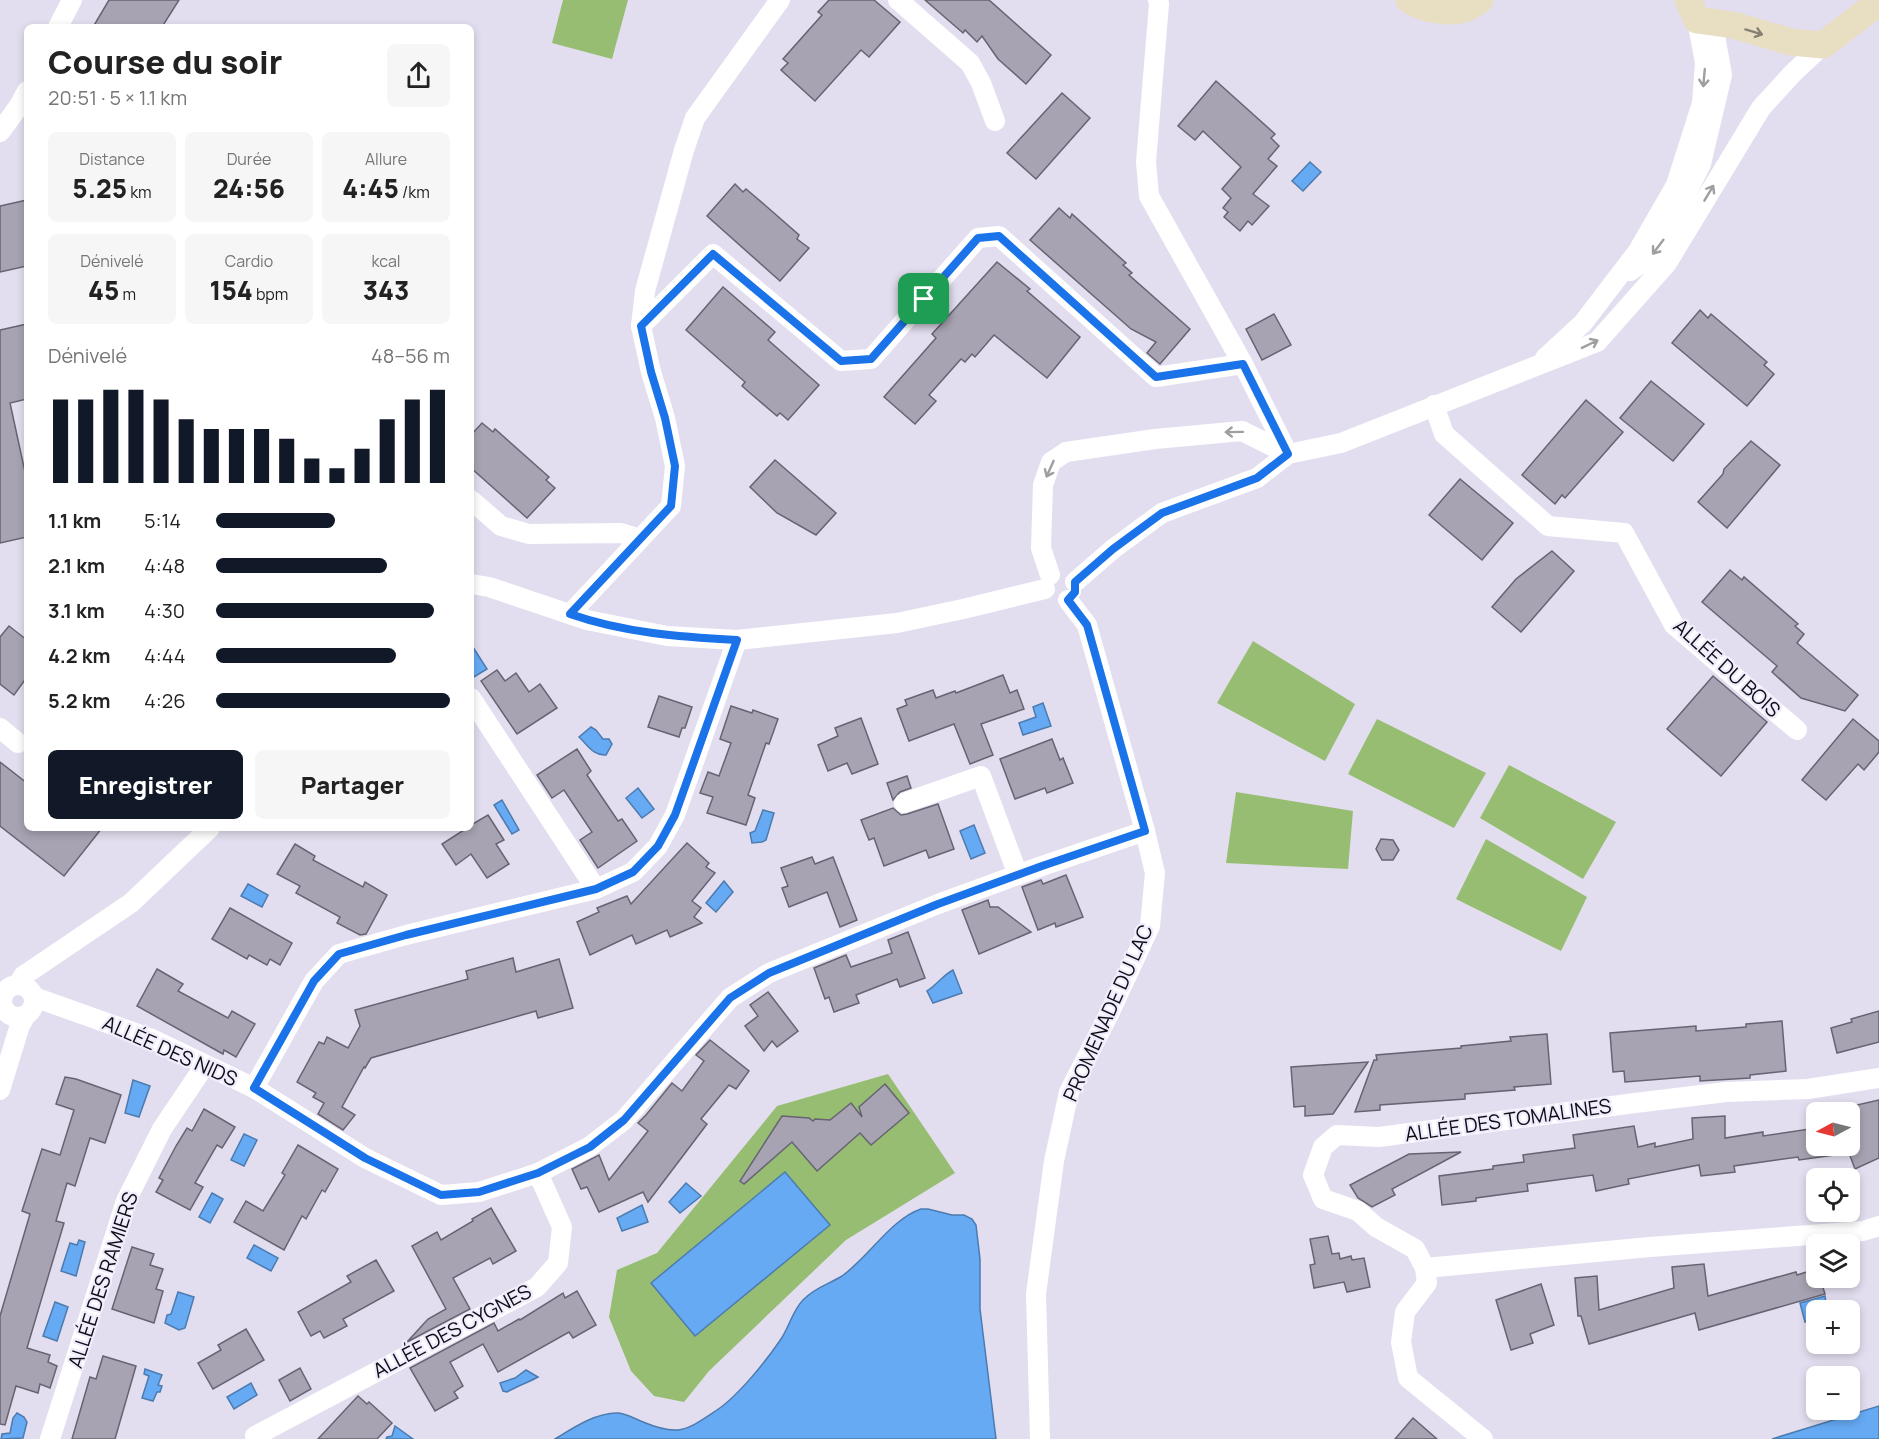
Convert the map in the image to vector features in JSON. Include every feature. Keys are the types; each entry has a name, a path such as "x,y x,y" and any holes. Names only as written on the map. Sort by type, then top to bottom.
{"street":[{"path":"60,24 72,0"},
{"path":"570,614 671,506 675,466 641,326 645,291 695,118 780,0"},
{"path":"898,0 970,63 981,83 995,121"},
{"path":"1158,0 1146,162 1149,196 1243,364 1288,454"},
{"path":"1410,0 1427,9 1446,10 1467,8 1480,0"},
{"path":"1288,454 1242,431 1155,439 1065,452 1051,462 1043,485 1041,548 1047,582 1046,594 1054,601 1064,602 1113,549 1162,513 1257,478 1288,454 1341,443 1597,342 1667,263 1761,108 1823,45 1870,8"},
{"path":"1693,10 1733,25 1791,42 1823,45"},
{"path":"1536,366 1583,323 1638,251 1676,185 1702,103 1705,63 1693,10"},
{"path":"0,132 24,97"},
{"path":"641,326 713,254 841,361 871,359 978,238 999,236 1156,377 1243,364"},
{"name":"ALLÉE DU BOIS","path":"1434,405 1444,434 1548,526 1624,533 1674,625 1797,730"},
{"path":"474,503 501,526 530,534 621,532 640,539"},
{"path":"474,584 489,587 587,620 667,636 737,640 897,623 963,609 1047,582"},
{"name":"PROMENADE DU LAC","path":"1040,1439 1036,1294 1054,1161 1069,1092 1150,926 1155,873 1087,625 1072,591"},
{"path":"254,1088 314,981 339,954 406,935 596,889 633,872 658,846 675,815 737,640"},
{"path":"474,703 596,889"},
{"path":"0,728 18,742"},
{"path":"904,803 981,776 1018,875"},
{"path":"0,1090 26,999 23,976 130,903 207,831"},
{"name":"ALLÉE DES NIDS","path":"1,1003 11,1015 21,1017 26,999 152,1039 254,1088 365,1158 441,1195 479,1192 538,1173 590,1147 624,1120 730,998 769,973 938,904 1145,831"},
{"path":"1,1003 9,988 26,999"},
{"name":"ALLÉE DES RAMIERS","path":"50,1439 126,1201 162,1129 205,1065"},
{"name":"ALLÉE DES TOMALINES","path":"1425,1268 1415,1249 1376,1227 1358,1211 1323,1199 1313,1175 1323,1147 1337,1135 1379,1137 1726,1092 1808,1089 1879,1078"},
{"name":"ALLÉE DES CYGNES","path":"255,1436 537,1287 558,1263 562,1227 538,1173"},
{"path":"1483,1439 1408,1378 1401,1342 1405,1312 1427,1283 1425,1268 1650,1247 1863,1231 1879,1226"}],"green space":[{"path":"563,0 628,0 612,59 552,43"},
{"path":"1253,641 1355,704 1325,761 1217,703"},
{"path":"1377,719 1486,773 1454,828 1348,774"},
{"path":"1509,765 1616,822 1583,879 1480,818"},
{"path":"1236,792 1353,811 1348,869 1226,863"},
{"path":"1486,839 1587,897 1561,951 1456,899"},
{"path":"888,1074 955,1173 846,1240 709,1371 684,1402 654,1396 631,1371 609,1317 617,1270 657,1253 777,1106"}],"water":[{"path":"1310,162 1321,172 1303,191 1292,181"},
{"path":"474,649 487,669 474,677"},
{"path":"1043,703 1051,726 1023,735 1019,723 1036,717 1033,707"},
{"path":"591,727 603,739 609,739 612,744 606,755 594,752 579,737"},
{"path":"638,788 654,809 642,818 626,798"},
{"path":"502,800 519,830 512,834 494,805"},
{"path":"763,810 774,813 766,840 752,843 750,833 755,831"},
{"path":"974,825 985,853 971,859 960,831"},
{"path":"724,881 733,892 716,912 706,903"},
{"path":"248,884 268,895 262,907 241,896"},
{"path":"953,970 962,993 933,1003 927,991"},
{"path":"133,1080 150,1086 139,1117 125,1113"},
{"path":"244,1134 257,1140 244,1166 231,1160"},
{"path":"785,1172 830,1225 695,1336 651,1283"},
{"path":"686,1183 701,1196 680,1213 669,1202"},
{"path":"212,1193 223,1199 210,1223 199,1217"},
{"path":"642,1205 648,1222 622,1231 617,1218"},
{"path":"921,1209 964,1215 972,1219 976,1225 980,1259 980,1309 996,1439 555,1439 584,1422 609,1414 624,1414 655,1427 674,1430 690,1427 707,1417 734,1396 760,1367 781,1339 796,1309 807,1296 842,1276 900,1221"},
{"path":"79,1240 85,1242 76,1276 61,1271 70,1243 77,1245"},
{"path":"254,1245 278,1258 271,1271 247,1258"},
{"path":"178,1292 194,1297 185,1328 179,1330 165,1323 167,1315 171,1314"},
{"path":"1825,1296 1826,1300 1811,1300"},
{"path":"1806,1301 1805,1322 1800,1303"},
{"path":"55,1302 68,1307 57,1341 43,1336"},
{"path":"145,1369 162,1375 158,1385 162,1386 160,1392 157,1392 153,1401 142,1398 149,1376 144,1374"},
{"path":"526,1370 538,1377 507,1392 503,1391 500,1383 515,1378"},
{"path":"251,1383 257,1395 234,1409 227,1397"},
{"path":"1879,1406 1879,1439 1772,1439 1834,1420 1860,1420 1860,1412"},
{"path":"17,1413 27,1422 23,1438 1,1439 2,1434 10,1433 13,1418"},
{"path":"395,1426 413,1439 386,1439 392,1436"}],"building":[{"path":"109,0 179,0 164,24 95,24"},
{"path":"829,0 874,0 900,22 869,57 861,50 815,101 781,70 788,63 783,59 822,15 818,12"},
{"path":"925,0 989,0 1051,55 1026,84 998,59 982,36 977,42"},
{"path":"1216,81 1275,134 1271,138 1279,146 1268,159 1277,166 1253,194 1269,206 1252,225 1248,221 1240,231 1224,217 1228,212 1223,208 1231,198 1222,189 1241,167 1203,131 1195,140 1178,126"},
{"path":"1062,93 1090,118 1036,179 1007,153"},
{"path":"735,184 743,192 746,189 766,206 799,235 797,239 809,248 780,281 707,216"},
{"path":"24,201 24,267 0,272 0,206"},
{"path":"1059,208 1070,218 1072,214 1126,263 1123,265 1132,273 1129,275 1190,329 1160,364 1147,353 1156,342 1131,329 1030,240"},
{"path":"997,262 1030,289 1027,291 1080,337 1047,378 994,335 975,357 972,354 965,362 961,359 929,395 936,401 915,424 884,397 936,338 932,334"},
{"path":"723,287 775,332 768,340 819,385 788,420 780,413 777,416 742,386 745,382 686,330"},
{"path":"1700,310 1708,318 1711,314 1767,362 1764,365 1774,374 1747,406 1672,343"},
{"path":"1274,314 1291,345 1262,360 1246,329"},
{"path":"24,325 24,400 10,403 24,467 24,538 0,543 0,330"},
{"path":"1651,381 1704,424 1673,461 1620,418"},
{"path":"1586,400 1623,432 1565,498 1562,495 1555,504 1522,475"},
{"path":"482,423 493,432 495,429 549,477 546,480 555,488 527,518 474,471 474,432"},
{"path":"1751,441 1780,465 1727,528 1698,502 1723,474 1724,469"},
{"path":"775,460 836,513 816,535 777,513 750,487"},
{"path":"1460,479 1513,523 1482,560 1429,515"},
{"path":"1552,551 1574,571 1521,632 1492,607 1516,579"},
{"path":"1730,570 1742,580 1744,577 1798,624 1795,626 1804,634 1797,643 1858,695 1845,711 1801,698 1772,672 1777,666 1702,602"},
{"path":"9,626 24,638 24,681 14,695 0,684 0,637"},
{"path":"497,670 505,681 516,673 529,692 540,684 557,708 517,734 481,681"},
{"path":"1003,675 1010,693 1017,690 1024,709 981,724 993,755 970,764 954,724 909,741 897,709 907,705 905,700 933,690 936,698 955,691 956,693"},
{"path":"1713,676 1767,722 1721,776 1667,729"},
{"path":"659,696 692,707 685,728 682,728 679,737 648,727"},
{"path":"731,706 752,713 753,710 778,719 769,744 766,743 748,795 755,798 746,825 707,813 713,797 700,793 708,772 719,776 731,743 720,739"},
{"path":"861,718 878,764 852,774 847,763 828,771 818,745 838,736 835,728"},
{"path":"1853,719 1879,741 1879,752 1864,770 1858,764 1826,800 1802,780"},
{"path":"1052,739 1060,760 1063,758 1073,783 1047,793 1045,788 1015,799 1000,759"},
{"path":"577,749 591,771 587,775 618,821 622,819 637,841 598,868 580,840 592,832 564,790 552,798 537,775"},
{"path":"0,762 24,781 24,831 100,831 64,876 0,826"},
{"path":"907,776 911,788 900,792 893,800 887,783"},
{"path":"938,804 954,849 929,858 926,850 884,866 874,838 869,840 861,820 893,808 901,815"},
{"path":"488,815 504,840 496,844 509,864 487,878 471,854 456,865 442,844 462,831 474,831 474,823"},
{"path":"1381,839 1393,840 1399,850 1393,860 1382,860 1376,849"},
{"path":"687,843 709,863 706,867 715,873 692,901 701,908 694,917 702,923 670,937 667,930 636,944 632,935 590,955 577,922 599,912 597,908 627,896 631,904"},
{"path":"295,844 315,856 313,860 363,887 365,882 387,895 366,934 360,935 337,923 340,917 296,893 300,886 277,874"},
{"path":"812,857 815,864 833,857 857,920 840,927 827,892 789,907 782,888 788,886 781,868"},
{"path":"1066,875 1083,917 1056,927 1055,923 1038,930 1022,887 1041,880 1043,884"},
{"path":"988,900 990,907 998,907 1031,932 979,954 962,910"},
{"path":"230,908 292,943 280,965 270,959 267,965 249,955 247,959 212,939"},
{"path":"908,932 925,978 900,987 897,979 856,995 859,1003 834,1012 829,997 825,999 814,968 846,955 851,967 892,953 888,940"},
{"path":"513,958 516,972 559,959 573,1008 538,1018 536,1011 371,1058 342,1107 355,1115 343,1130 318,1114 324,1103 313,1097 316,1093 297,1082 319,1042 324,1044 327,1037 348,1048 360,1026 355,1010 468,979 466,971"},
{"path":"157,969 183,984 178,991 228,1018 232,1011 255,1024 236,1057 224,1050 223,1054 137,1006"},
{"path":"768,992 798,1031 777,1047 772,1041 764,1051 745,1026 758,1016 750,1005"},
{"path":"1879,1011 1879,1042 1837,1053 1831,1028 1852,1022 1851,1019"},
{"path":"1782,1021 1786,1071 1750,1075 1750,1078 1700,1081 1700,1076 1625,1082 1624,1071 1613,1072 1610,1033 1696,1026 1696,1031 1746,1027 1746,1024"},
{"path":"1547,1034 1551,1084 1514,1087 1515,1090 1465,1094 1465,1099 1380,1105 1380,1110 1355,1112 1374,1060 1377,1060 1376,1055 1461,1048 1461,1046 1511,1041 1510,1037"},
{"path":"710,1040 749,1071 736,1089 729,1085 701,1119 707,1124 648,1202 643,1192 599,1212 587,1187 581,1189 572,1169 599,1155 609,1180 648,1131 638,1123 672,1083 682,1091 704,1061 696,1055"},
{"path":"1368,1062 1333,1114 1305,1116 1305,1106 1294,1107 1291,1067"},
{"path":"65,1077 121,1095 105,1143 90,1138 75,1186 67,1183 56,1221 64,1223 27,1348 50,1355 48,1362 57,1366 50,1388 40,1384 38,1393 16,1386 5,1425 0,1424 0,1316 30,1214 22,1211 42,1149 60,1155 74,1110 56,1104"},
{"path":"885,1084 909,1113 871,1145 860,1133 817,1171 792,1142 744,1184 740,1181 782,1116 809,1118 813,1121 815,1119 830,1120 851,1103 862,1117 859,1107"},
{"path":"1879,1100 1879,1158 1855,1168 1850,1156 1860,1156 1860,1104"},
{"path":"204,1109 235,1127 222,1148 217,1145 195,1183 203,1187 190,1210 156,1192 163,1180 159,1178 176,1146 187,1128 192,1131"},
{"path":"1725,1116 1725,1138 1763,1132 1763,1136 1806,1130 1806,1156 1828,1156 1799,1160 1798,1157 1734,1166 1735,1172 1701,1176 1699,1165 1628,1179 1629,1184 1596,1191 1593,1175 1527,1184 1528,1191 1442,1205 1439,1176 1493,1169 1493,1166 1524,1162 1523,1155 1575,1148 1573,1135 1634,1126 1638,1147 1655,1143 1655,1147 1693,1139 1692,1118"},
{"path":"298,1145 338,1169 325,1192 322,1190 306,1219 302,1216 284,1250 234,1222 246,1201 263,1211 285,1175 282,1173"},
{"path":"1461,1152 1392,1189 1395,1195 1372,1207 1358,1198 1350,1185 1409,1154"},
{"path":"491,1208 516,1251 493,1264 490,1258 453,1278 470,1309 407,1342 428,1319 446,1309 412,1246 437,1232 441,1240"},
{"path":"1328,1236 1332,1254 1339,1253 1340,1259 1351,1256 1352,1260 1364,1258 1370,1287 1347,1292 1344,1282 1314,1288 1310,1265 1315,1264 1310,1239"},
{"path":"132,1247 154,1254 150,1265 163,1269 156,1289 163,1291 154,1323 112,1309"},
{"path":"376,1260 394,1291 343,1319 347,1326 324,1338 320,1331 311,1336 298,1312 351,1282 347,1276"},
{"path":"1704,1264 1708,1296 1796,1272 1797,1275 1806,1272 1806,1288 1823,1288 1825,1294 1699,1330 1695,1313 1589,1344 1581,1316 1578,1316 1575,1278 1597,1276 1599,1310 1674,1288 1672,1267"},
{"path":"1541,1284 1554,1325 1530,1334 1533,1343 1511,1350 1496,1300"},
{"path":"577,1291 596,1325 573,1338 569,1332 498,1372 483,1344 450,1362 463,1386 454,1392 458,1398 435,1411 410,1368 494,1323 498,1331 563,1293 565,1298"},
{"path":"246,1329 264,1360 213,1389 198,1363 221,1350 218,1345"},
{"path":"103,1356 136,1366 115,1439 72,1439 90,1377 96,1379"},
{"path":"300,1368 311,1389 290,1401 279,1380"},
{"path":"358,1396 367,1404 369,1402 392,1423 377,1439 318,1439"},
{"path":"1413,1418 1437,1439 1395,1439"}],"route":[{"path":"999,236 1156,377 1243,364 1288,454 1257,478 1162,513 1113,549 1075,582 1075,592 1068,600 1087,625 1145,831 938,904 769,973 730,998 624,1120 590,1147 538,1173 479,1192 441,1195 365,1158 254,1088 314,981 339,954 406,935 596,889 633,872 658,846 675,815 737,640 667,636 587,620 570,614 671,506 675,466 641,326 713,254 841,361 871,359 924,299 978,238 999,236"}]}
